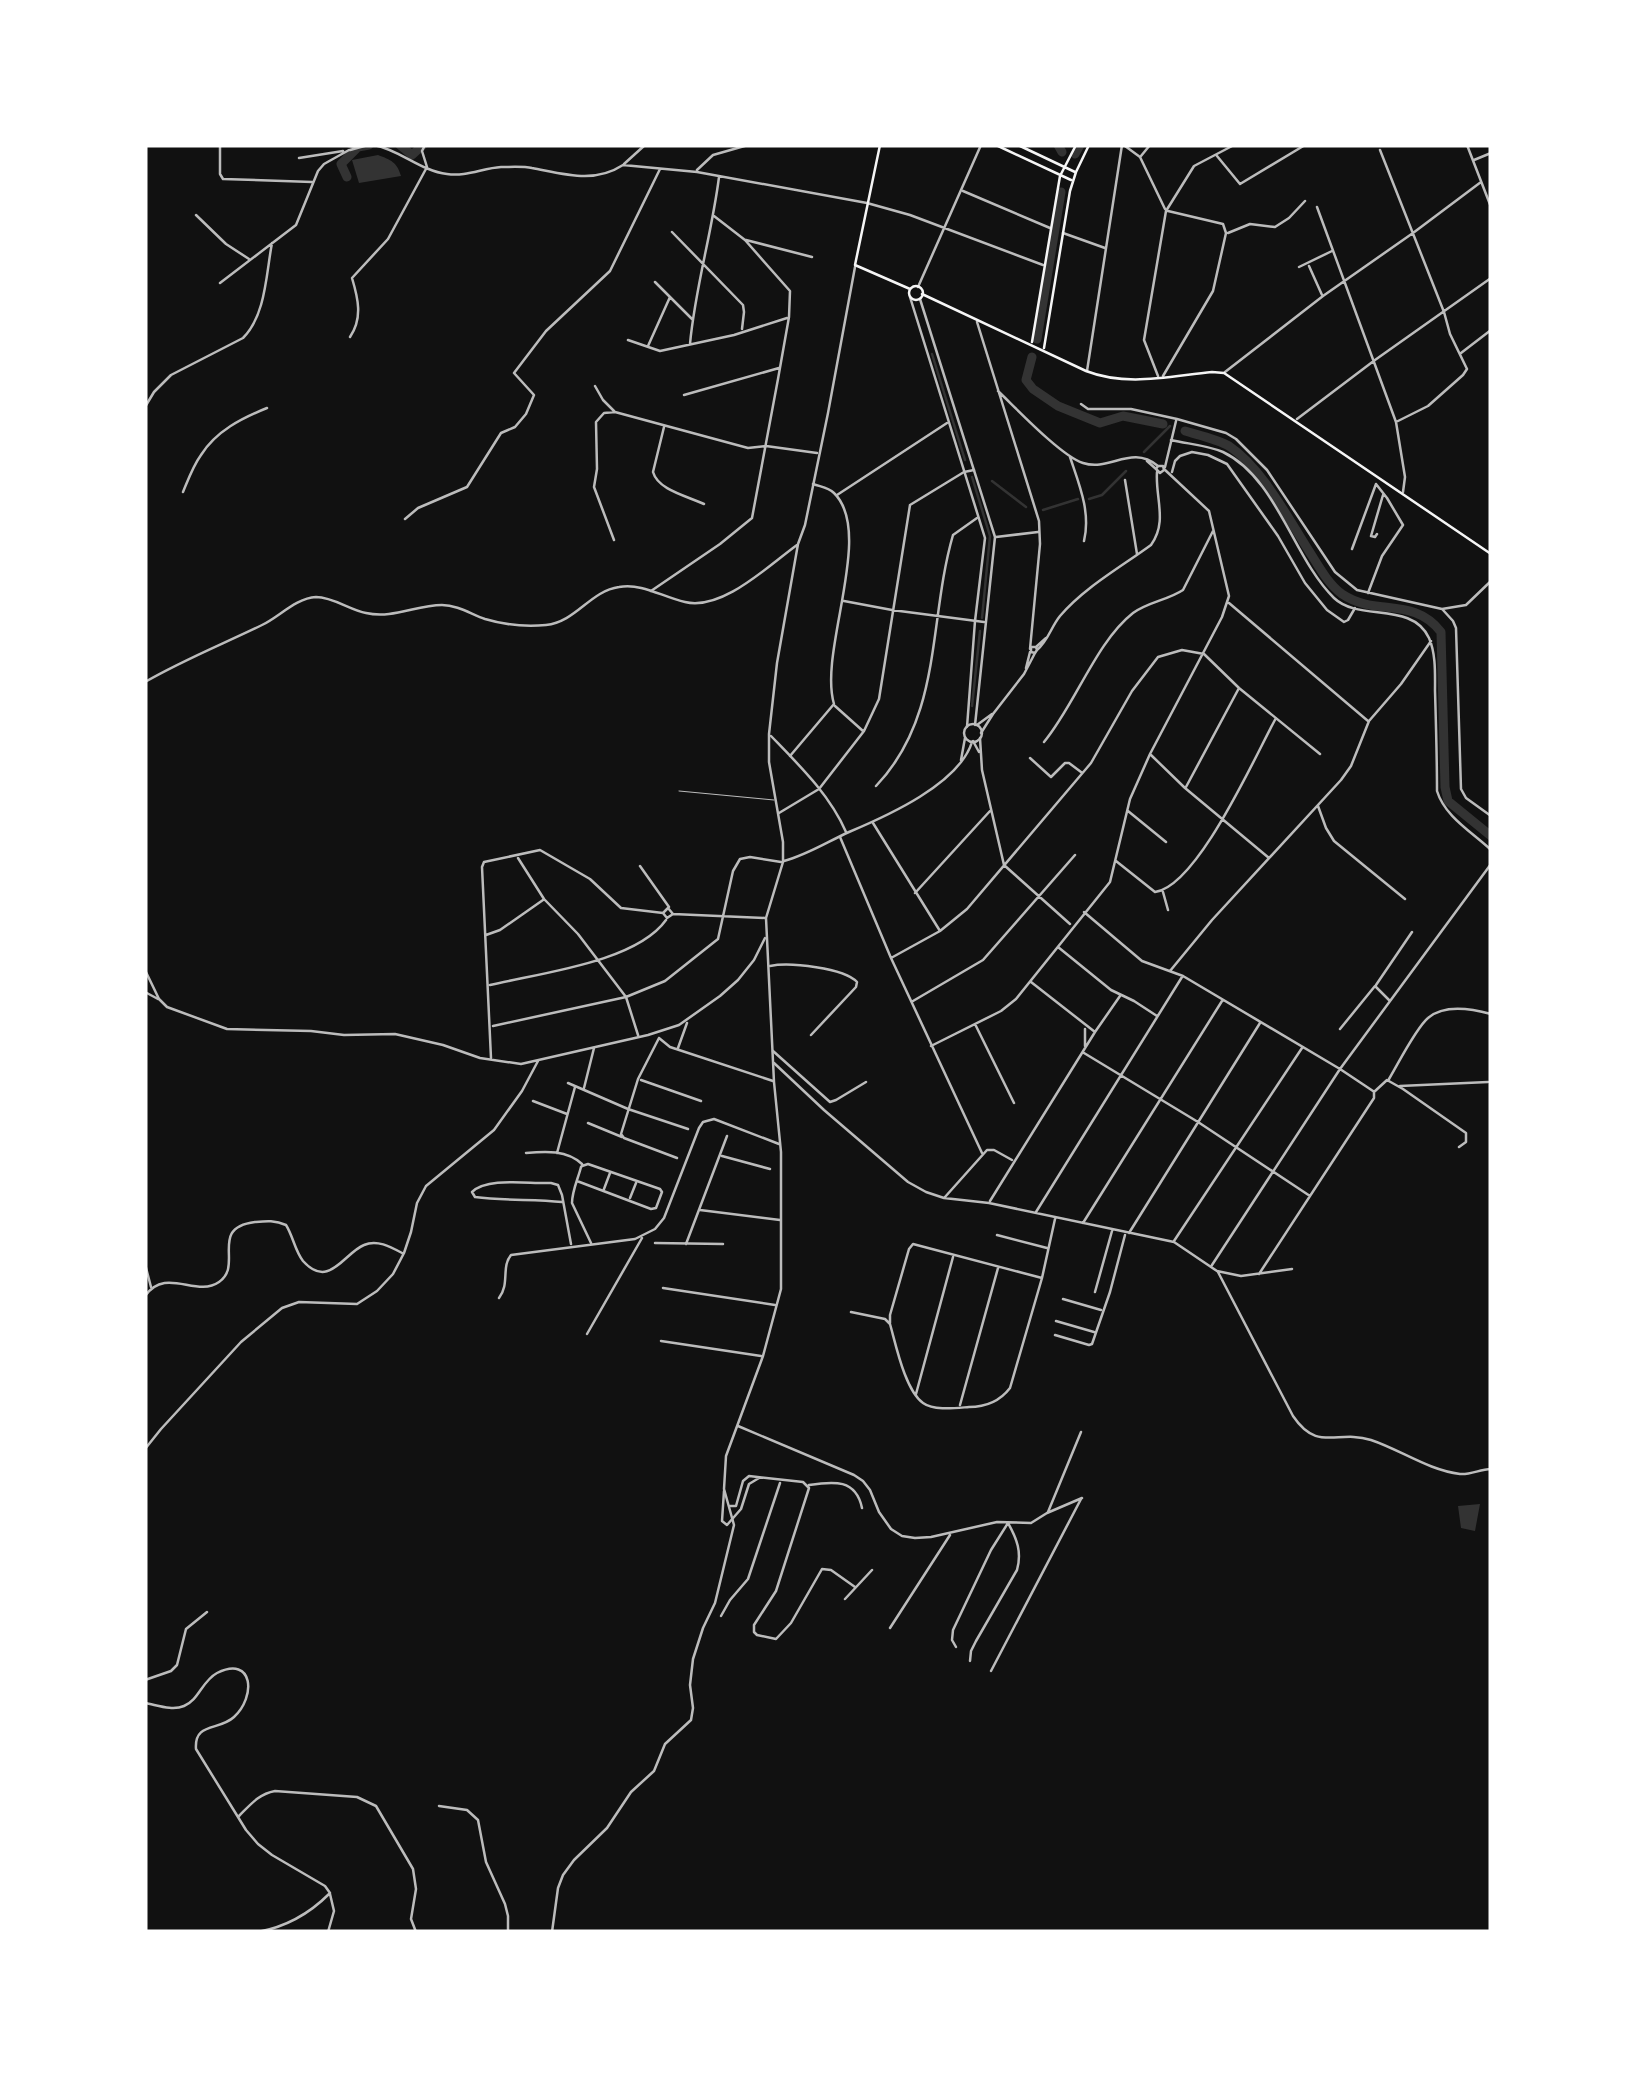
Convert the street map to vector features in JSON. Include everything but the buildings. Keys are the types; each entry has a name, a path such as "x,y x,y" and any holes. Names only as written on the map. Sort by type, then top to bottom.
{"main road":[{"path":"880,145 855,266 910,290 918,287 921,296 1086,371 1122,380 1224,373 1491,554"},
{"path":"996,145 1073,180"},
{"path":"1018,145 1076,172"},
{"path":"1031,344 1057,188 1076,145"},
{"path":"1044,350 1070,191 1089,145"},
{"path":"1071,154 1081,160"},
{"path":"1057,188 1070,191"},
{"path":"910,290 910,297 916,300 921,296"}],"street":[{"path":"220,145 223,179 313,182"},
{"path":"342,145 358,147"},
{"path":"299,158 371,145 398,152 444,174 530,167 577,177 606,174 645,145"},
{"path":"424,145 422,152 428,167"},
{"path":"546,145 566,145"},
{"path":"696,172 708,158 748,145"},
{"path":"918,287 981,145"},
{"path":"1086,371 1123,145 1140,157 1166,211"},
{"path":"1140,157 1150,145"},
{"path":"1161,377 1144,340 1166,211 1191,169 1234,145"},
{"path":"1216,156 1240,184 1305,145"},
{"path":"1467,145 1491,208"},
{"path":"220,283 300,220 313,182 324,164 349,150"},
{"path":"1380,150 1466,370 1428,406 1396,422"},
{"path":"1473,160 1491,153"},
{"path":"708,158 710,174"},
{"path":"623,165 710,174 867,203 910,215 1044,266"},
{"path":"350,336 358,316 352,278 388,239 428,167"},
{"path":"405,519 418,508 467,488 501,433 515,427 526,414 534,395 514,373 546,332 610,271 661,168"},
{"path":"690,344 720,176"},
{"path":"1224,373 1482,182"},
{"path":"962,190 1050,228"},
{"path":"1226,235 1250,224 1275,226 1305,201"},
{"path":"1318,207 1396,422 1406,482 1403,494"},
{"path":"1161,377 1213,291 1226,235 1221,224 1166,211"},
{"path":"196,215 226,244 250,260"},
{"path":"651,590 752,518 788,317 790,290 746,240 714,216"},
{"path":"672,232 742,305 742,331"},
{"path":"1063,234 1106,249"},
{"path":"746,240 812,257"},
{"path":"145,407 170,376 249,332 260,306 272,244"},
{"path":"1299,267 1333,250"},
{"path":"1308,263 1323,296"},
{"path":"734,1520 727,1525 722,1521 726,1456 762,1356 782,1281 780,1144 766,918 783,862 783,842 768,762 769,734 798,544 805,525 855,266"},
{"path":"1296,420 1491,278"},
{"path":"655,282 692,319"},
{"path":"648,348 670,296"},
{"path":"921,296 995,537 976,725 982,732"},
{"path":"910,297 985,541 961,760"},
{"path":"628,340 660,351 734,335 788,317"},
{"path":"976,320 1040,532 1034,650 1026,670 982,732 980,753 1004,865 1072,926"},
{"path":"1461,353 1491,330"},
{"path":"923,340 932,338"},
{"path":"684,395 779,368"},
{"path":"595,386 615,412"},
{"path":"932,1046 1009,1006 1110,882 1127,810 1150,754 1228,602 1210,511 1172,476 1154,462 1134,456 1096,466 1084,464 1069,456 996,390"},
{"path":"145,396 153,394"},
{"path":"1081,404 1096,410 1131,409 1226,433 1268,470 1335,572 1356,590 1442,610 1466,605 1491,581"},
{"path":"183,492 201,454 215,439 239,420 267,408"},
{"path":"614,540 594,487 598,469 596,422 604,412 748,448 766,446 818,453"},
{"path":"1034,650 1044,644 1061,615 1082,596 1151,545 1161,518 1157,483 1177,420"},
{"path":"836,495 948,422"},
{"path":"665,426 654,479 704,504"},
{"path":"1171,437 1225,453 1250,472 1333,597 1355,608 1417,622 1430,640 1434,664 1440,799 1452,816 1491,850"},
{"path":"1172,476 1175,461 1192,452 1227,464 1326,610 1344,622 1355,608"},
{"path":"1069,456 1084,503 1084,540"},
{"path":"777,813 819,789 864,732 877,706 910,505 964,472 974,470"},
{"path":"1352,549 1378,478"},
{"path":"1125,480 1138,556"},
{"path":"813,484 836,495 850,531 830,688 834,704 864,732"},
{"path":"1367,594 1382,556 1403,526 1376,484"},
{"path":"1378,534 1371,536 1384,494"},
{"path":"876,786 902,754 922,710 953,534 978,517"},
{"path":"1044,742 1060,724 1120,626 1134,613 1183,590 1214,530"},
{"path":"995,537 1040,532"},
{"path":"145,682 314,598 372,614 446,605 502,623 550,624 576,613 598,594 615,587 651,590 688,604 708,603 734,591 798,544"},
{"path":"788,552 794,552 795,563"},
{"path":"842,601 987,622"},
{"path":"1228,602 1369,721"},
{"path":"1442,610 1453,620 1456,630 1461,789 1466,798 1491,816"},
{"path":"1170,971 1351,766 1369,721 1402,684 1430,640"},
{"path":"892,958 940,931 967,908 1082,773 1152,662 1164,654 1182,650 1204,654 1320,754"},
{"path":"1185,788 1239,688"},
{"path":"790,756 834,704"},
{"path":"967,726 993,714"},
{"path":"1115,860 1155,892 1176,882 1211,841 1276,717"},
{"path":"769,734 819,789 847,833"},
{"path":"965,737 980,753"},
{"path":"490,1026 626,997 665,982 720,934 733,871 740,860 750,857 783,862 896,812 936,785 980,738"},
{"path":"1150,754 1269,858"},
{"path":"1030,758 1051,777 1065,763 1082,773"},
{"path":"1317,804 1334,841 1404,899"},
{"path":"914,893 991,810"},
{"path":"1127,810 1166,842"},
{"path":"873,823 940,931"},
{"path":"840,837 982,1153"},
{"path":"491,1060 482,866 488,860 544,852 590,879 622,908 662,913 667,918"},
{"path":"516,855 544,899 578,934 626,997 638,1037"},
{"path":"912,1002 982,960 1075,855"},
{"path":"1212,1267 1340,1069 1491,864"},
{"path":"640,866 673,914"},
{"path":"1163,891 1168,910"},
{"path":"486,935 500,930 544,899"},
{"path":"662,913 670,909"},
{"path":"1084,912 1142,961 1183,976 1374,1092"},
{"path":"488,986 598,960 638,945 673,914 766,918"},
{"path":"1340,1029 1412,932"},
{"path":"145,970 167,1007 227,1028 395,1034 520,1064 638,1037 688,1020 738,980 768,933"},
{"path":"1058,946 1120,996 1158,1016"},
{"path":"769,966 788,963 849,975 857,982 811,1035"},
{"path":"1035,1213 1183,976"},
{"path":"1030,981 1095,1032"},
{"path":"1375,986 1390,1001"},
{"path":"145,992 160,999"},
{"path":"989,1203 1120,996"},
{"path":"1082,1224 1222,999"},
{"path":"1258,1275 1374,1098 1374,1092 1388,1080 1427,1019 1439,1012 1470,1008 1491,1014"},
{"path":"677,1050 688,1020"},
{"path":"974,1022 1014,1103"},
{"path":"1055,1334 1093,1343 1127,1233 1261,1022"},
{"path":"1084,1050 1085,1026"},
{"path":"657,1032 659,1038 677,1050 774,1082"},
{"path":"623,1137 638,1079 659,1038"},
{"path":"583,1090 594,1046"},
{"path":"1174,1242 1303,1047"},
{"path":"1084,1050 1310,1196"},
{"path":"772,1051 830,1102 866,1082"},
{"path":"145,1450 242,1342 282,1308 298,1302 351,1304 362,1302 377,1291 393,1274 404,1253 417,1203 426,1186 494,1130 522,1092 539,1060"},
{"path":"773,1062 908,1182 926,1192 1174,1242 1217,1270 1241,1276 1292,1269"},
{"path":"638,1079 701,1101"},
{"path":"1388,1080 1466,1133 1466,1142 1459,1148"},
{"path":"1398,1086 1488,1082"},
{"path":"568,1083 688,1129"},
{"path":"558,1153 575,1086"},
{"path":"533,1101 568,1114"},
{"path":"499,1298 506,1286 506,1263 511,1255 642,1236 655,1229 664,1218 703,1122 714,1119 780,1144"},
{"path":"588,1123 677,1158"},
{"path":"686,1244 727,1136"},
{"path":"944,1198 987,1150 1014,1161"},
{"path":"526,1154 572,1155 583,1165 660,1189 662,1194 653,1210 576,1182"},
{"path":"720,1156 770,1169"},
{"path":"583,1165 572,1203 592,1245"},
{"path":"604,1192 610,1172"},
{"path":"629,1201 636,1181"},
{"path":"562,1202 505,1201 476,1197 472,1192 488,1183 558,1185 560,1188 572,1246"},
{"path":"698,1210 780,1220"},
{"path":"1042,1278 916,1244 910,1246 890,1324 909,1384 924,1404 980,1406 1006,1394 1042,1278 1055,1218"},
{"path":"145,1296 151,1288 169,1282 201,1287 217,1284 226,1273 230,1236 238,1226 247,1223 269,1221 286,1225 300,1257 320,1271 336,1268 370,1243 404,1253"},
{"path":"1095,1292 1112,1230"},
{"path":"997,1235 1048,1249"},
{"path":"587,1334 642,1236"},
{"path":"655,1243 722,1244"},
{"path":"916,1395 954,1255"},
{"path":"145,1264 151,1288"},
{"path":"959,1408 999,1266"},
{"path":"1217,1270 1293,1416 1310,1435 1364,1438 1460,1474 1491,1469"},
{"path":"663,1288 776,1305"},
{"path":"1062,1299 1102,1310"},
{"path":"851,1312 885,1319 890,1324"},
{"path":"1056,1320 1096,1332"},
{"path":"661,1341 762,1356"},
{"path":"736,1425 854,1474 864,1481 891,1529 902,1536 931,1537 979,1526 1032,1523 1082,1498 992,1671"},
{"path":"1047,1513 1081,1432"},
{"path":"730,1506 736,1506 743,1482 749,1476 849,1487 860,1496 862,1508"},
{"path":"552,1932 563,1875 607,1828 631,1792 654,1771 665,1744 691,1720 693,1659 715,1603 734,1520 748,1484 760,1478"},
{"path":"721,1616 748,1579 781,1482"},
{"path":"808,1485 810,1492 776,1590 754,1625 754,1632 776,1639 791,1623 822,1568 832,1570 855,1588"},
{"path":"724,1490 734,1520"},
{"path":"956,1646 953,1630 1008,1523"},
{"path":"970,1661 976,1641 1017,1570 1019,1546 1008,1523"},
{"path":"890,1628 951,1533"},
{"path":"845,1599 872,1570"},
{"path":"145,1680 177,1665 186,1629 207,1612"},
{"path":"145,1703 180,1707 194,1700 213,1675 236,1669 244,1672 250,1686 242,1708 226,1722 202,1731 196,1750 258,1844 330,1892 334,1911 328,1932"},
{"path":"238,1817 256,1798 276,1790 357,1797 376,1806 413,1869 416,1889 410,1918 416,1932"},
{"path":"440,1806 467,1810 478,1820 486,1862 505,1904 508,1932"},
{"path":"258,1932 306,1913 330,1892"}],"lane":[{"path":"679,792 774,800"}],"shaded area":[{"path":"378,155 393,162 401,176 359,183 352,160"},
{"path":"1480,1504 1475,1531 1461,1528 1458,1506"}],"waterway":[{"path":"347,177 341,164 358,147 369,145"},
{"path":"400,145 412,155 423,145"},
{"path":"1058,145 1062,152"},
{"path":"1075,154 1080,145"},
{"path":"1037,339 1061,192"},
{"path":"932,354 965,460"},
{"path":"1032,357 1026,380 1058,406 1100,423 1123,416 1163,424"},
{"path":"1144,452 1170,426"},
{"path":"1185,431 1213,439 1241,455 1274,494 1324,574 1342,594 1368,605 1419,614 1441,632 1448,801 1491,836"},
{"path":"1089,499 1102,495 1126,471"},
{"path":"972,477 990,536 982,618"},
{"path":"992,481 1026,507"},
{"path":"1043,510 1078,499"},
{"path":"972,706 980,631"}]}
